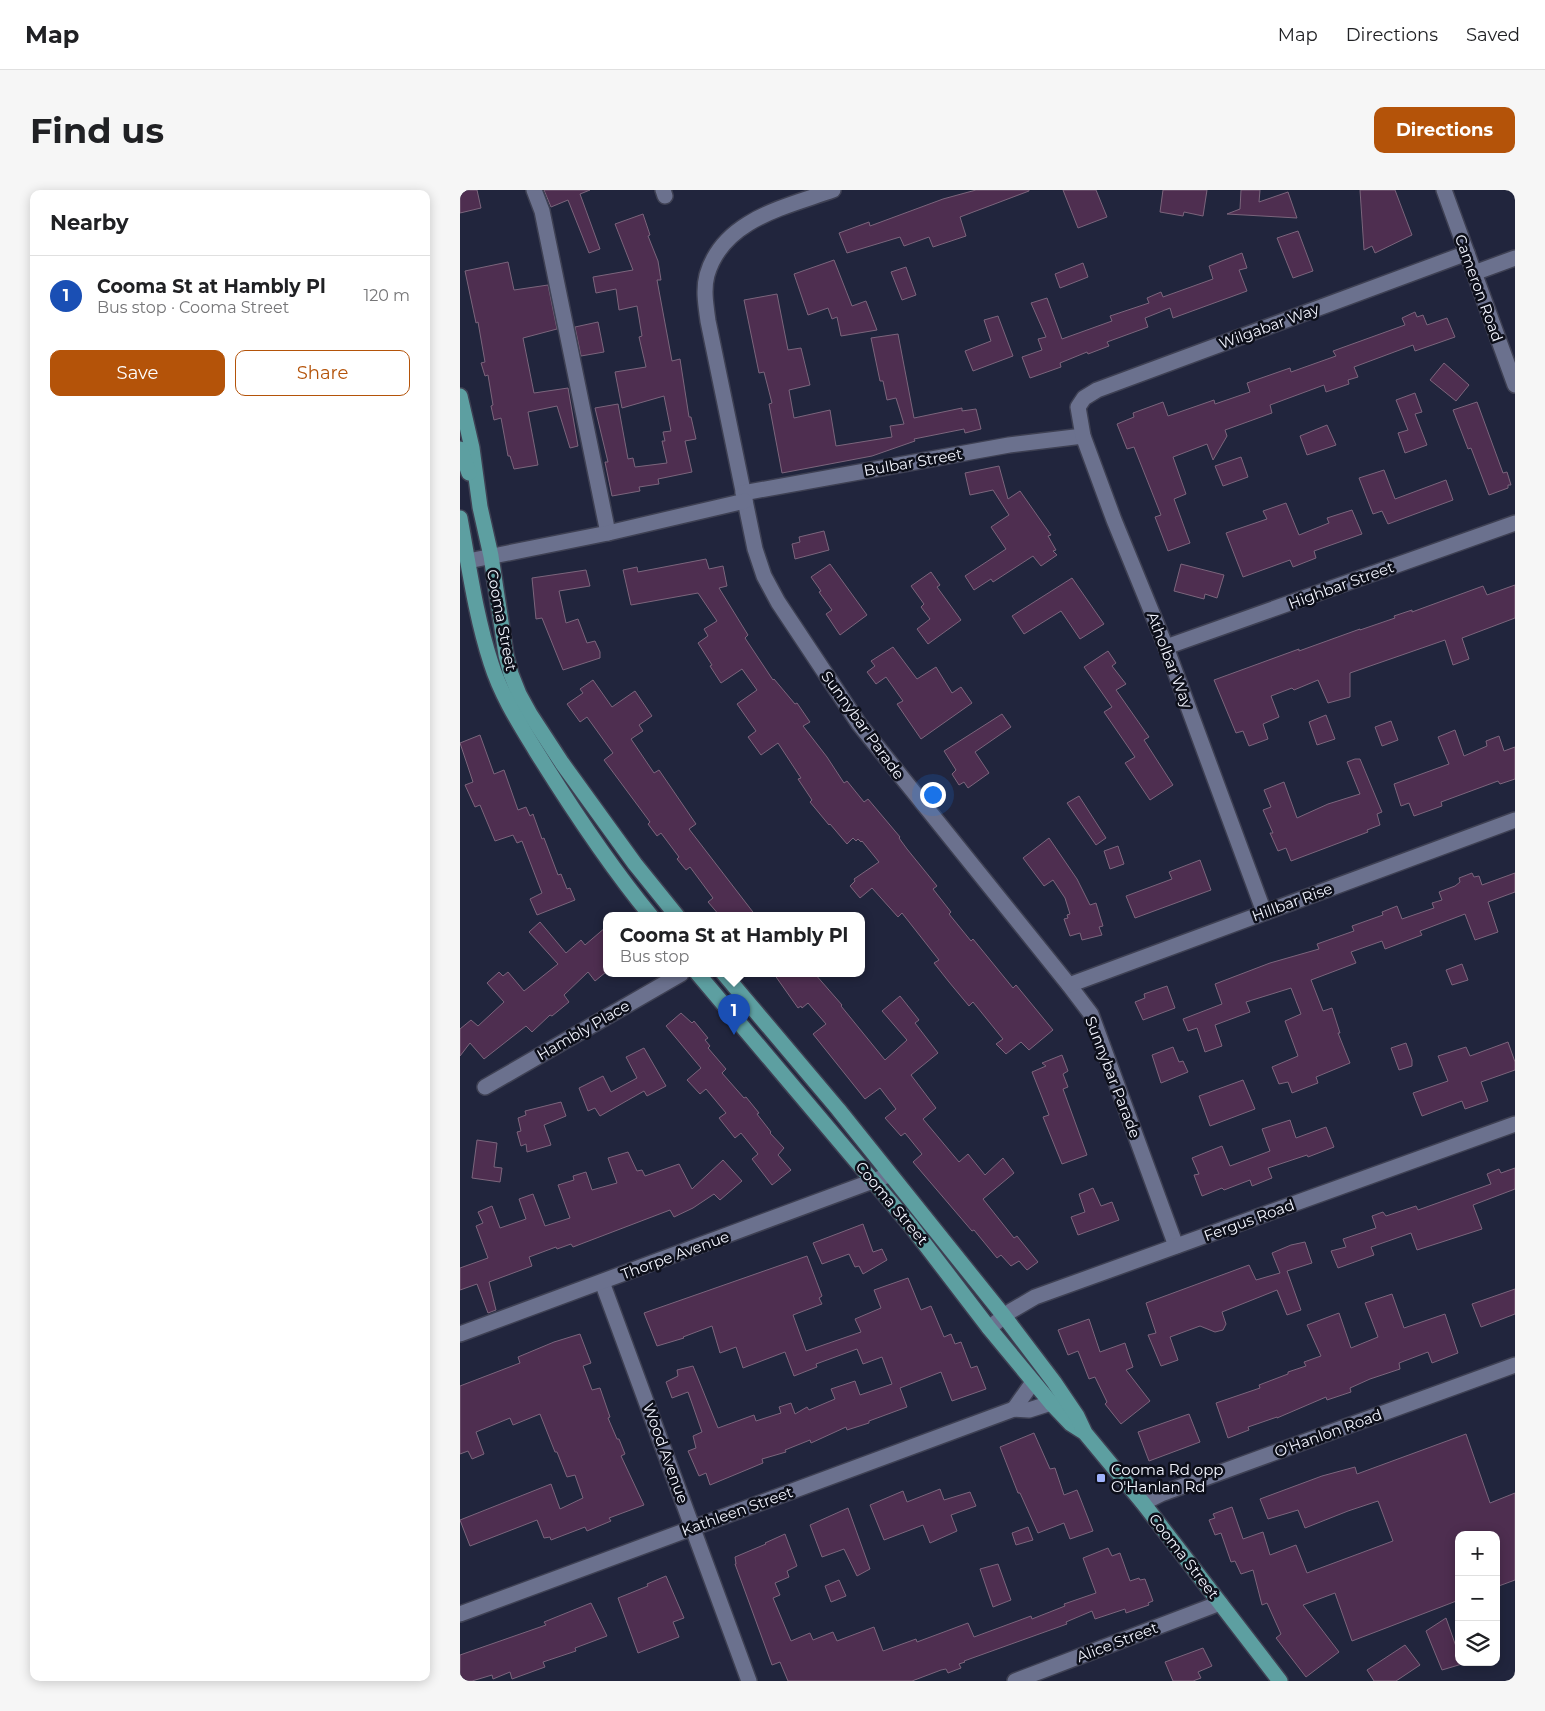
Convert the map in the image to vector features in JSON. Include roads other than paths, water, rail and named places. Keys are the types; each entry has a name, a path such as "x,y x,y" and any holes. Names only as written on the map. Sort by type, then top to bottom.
{"main road":[{"name":"Cooma Street","path":"460,396 472,448 480,507 506,655 512,674 530,714 562,763 634,864 674,912"},
{"path":"460,449 480,507"},
{"name":"Cooma Street","path":"460,518 491,664 507,701 589,833 618,875 648,912"},
{"name":"Cooma Street","path":"701,977 824,1121 934,1254 989,1328 1033,1382 1071,1424 1085,1433"},
{"name":"Cooma Street","path":"727,977 838,1109 889,1175 1004,1316 1054,1382 1085,1433 1142,1503 1280,1681"}],"street":[{"path":"534,190 542,211 608,533"},
{"name":"Sunnybar Parade","path":"833,190 761,216 742,226 726,240 715,256 707,275 705,296 708,321 755,549 764,576 778,602 859,724 1091,1014 1176,1246"},
{"name":"Cameron Road","path":"1444,190 1515,385"},
{"name":"Wilgabar Way","path":"1078,408 1084,398 1097,390 1467,253"},
{"path":"1474,273 1515,258"},
{"name":"Atholbar Way","path":"1078,408 1083,436 1124,546 1166,647 1264,912"},
{"name":"Bulbar Street","path":"468,561 608,533 744,497 1009,444 1083,436"},
{"name":"Highbar Street","path":"1166,647 1515,523"},
{"name":"Hillbar Rise","path":"1069,985 1515,820"},
{"name":"Hambly Place","path":"485,1087 676,977"},
{"name":"Fergus Road","path":"989,1328 1004,1316 1035,1297 1515,1124"},
{"name":"Thorpe Avenue","path":"460,1334 889,1175"},
{"name":"Wood Avenue","path":"602,1282 749,1681"},
{"name":"O'Hanlon Road","path":"1142,1503 1161,1494 1515,1365"},
{"path":"1014,1409 1033,1382"},
{"name":"Kathleen Street","path":"460,1614 1014,1409 1028,1410 1051,1403"},
{"name":"Alice Street","path":"1015,1681 1220,1603"}],"place":[{"name":"Cooma St at Hambly Pl","path":"734,1035"},
{"name":"Cooma Rd opp O'Hanlan Rd","path":"1101,1478"}]}
